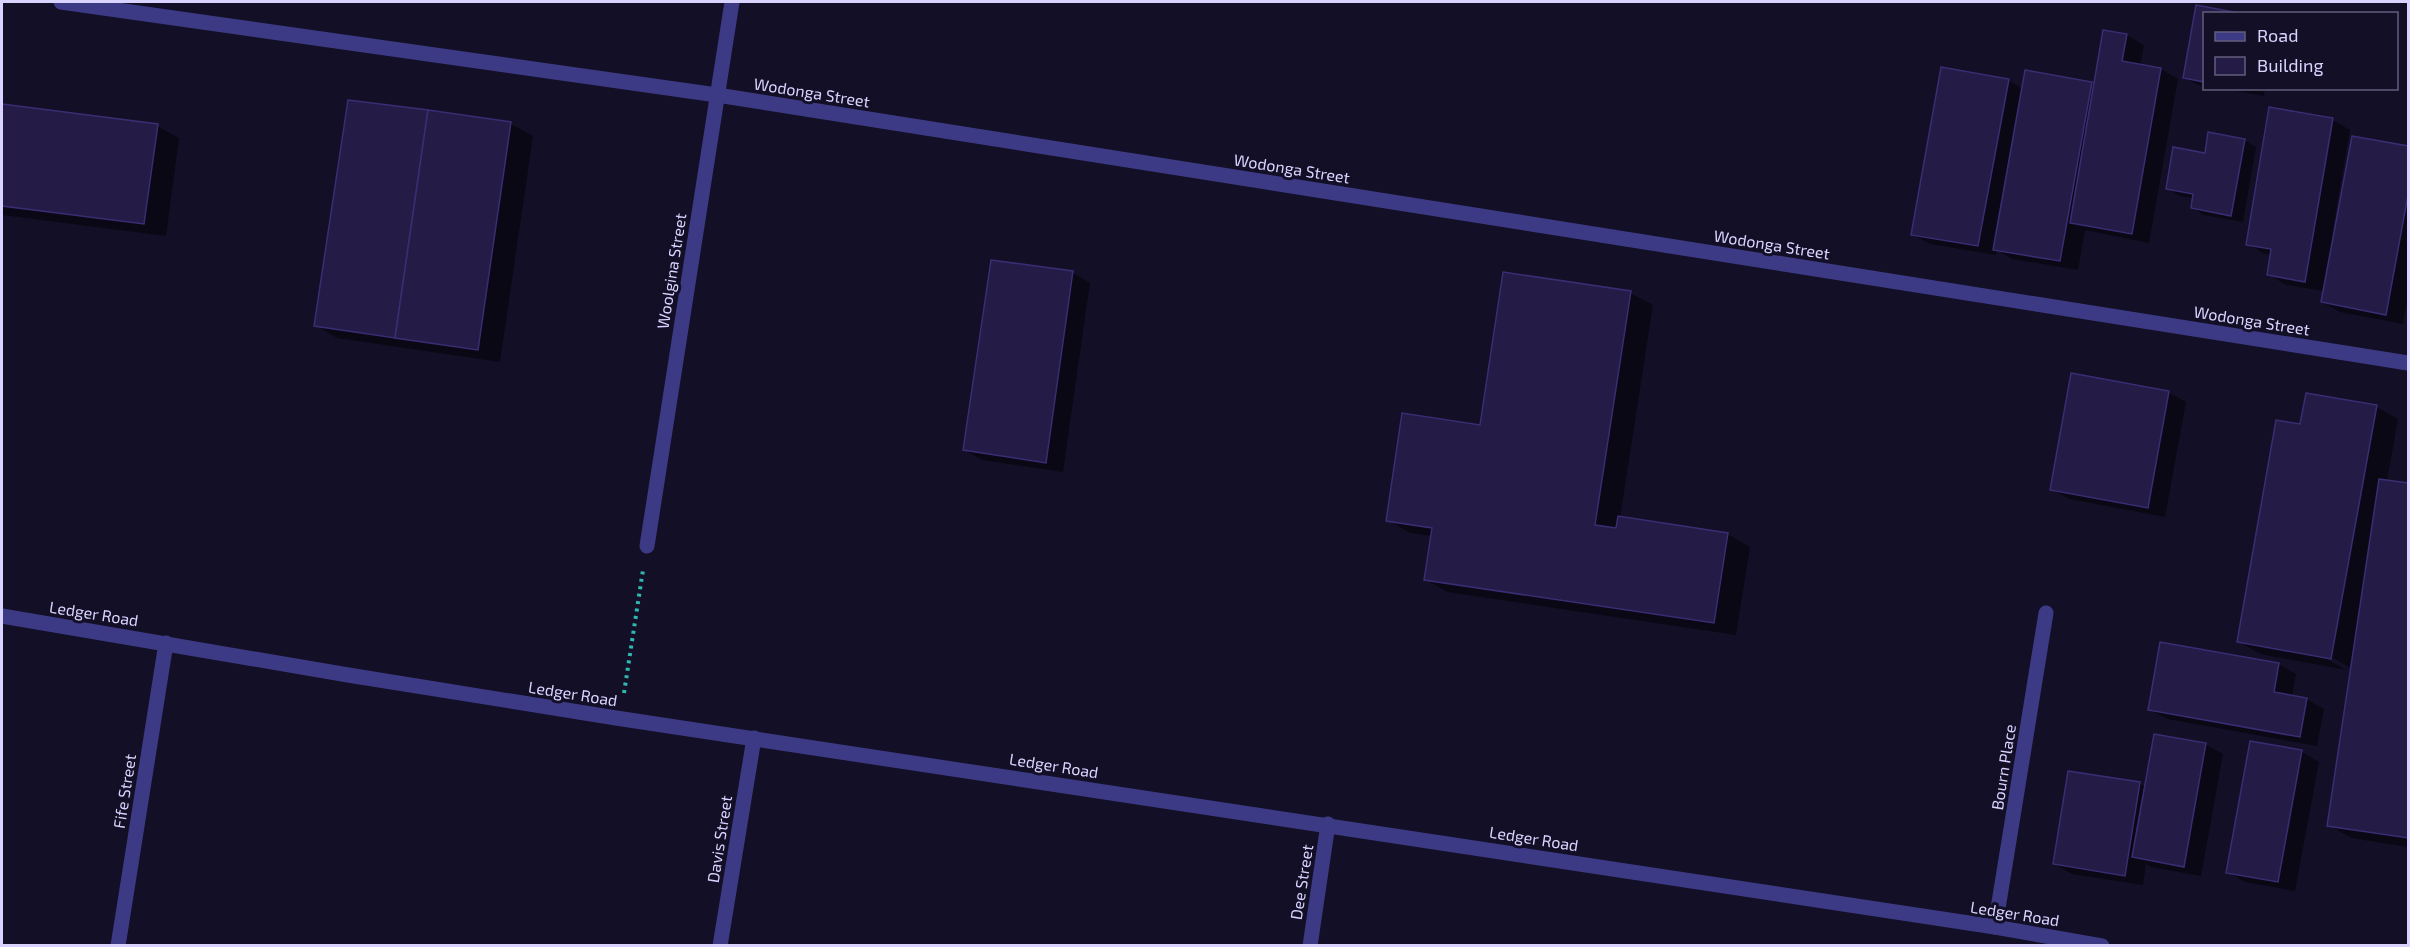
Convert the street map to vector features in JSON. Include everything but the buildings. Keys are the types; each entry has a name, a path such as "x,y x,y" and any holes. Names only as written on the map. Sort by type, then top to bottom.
{"street":[{"name":"Wodonga Street","path":"61,2 717,95 2409,363"},
{"name":"Woolgina Street","path":"648,543 732,2"},
{"name":"Bourn Place","path":"1995,927 2046,613"},
{"name":"Ledger Road","path":"2,616 348,675 620,718 1328,824 2102,945"},
{"name":"Fife Street","path":"118,945 166,643"},
{"name":"Davis Street","path":"720,945 754,738"},
{"name":"Dee Street","path":"1310,945 1328,824"}],"path":[{"path":"620,718 648,543"}]}
